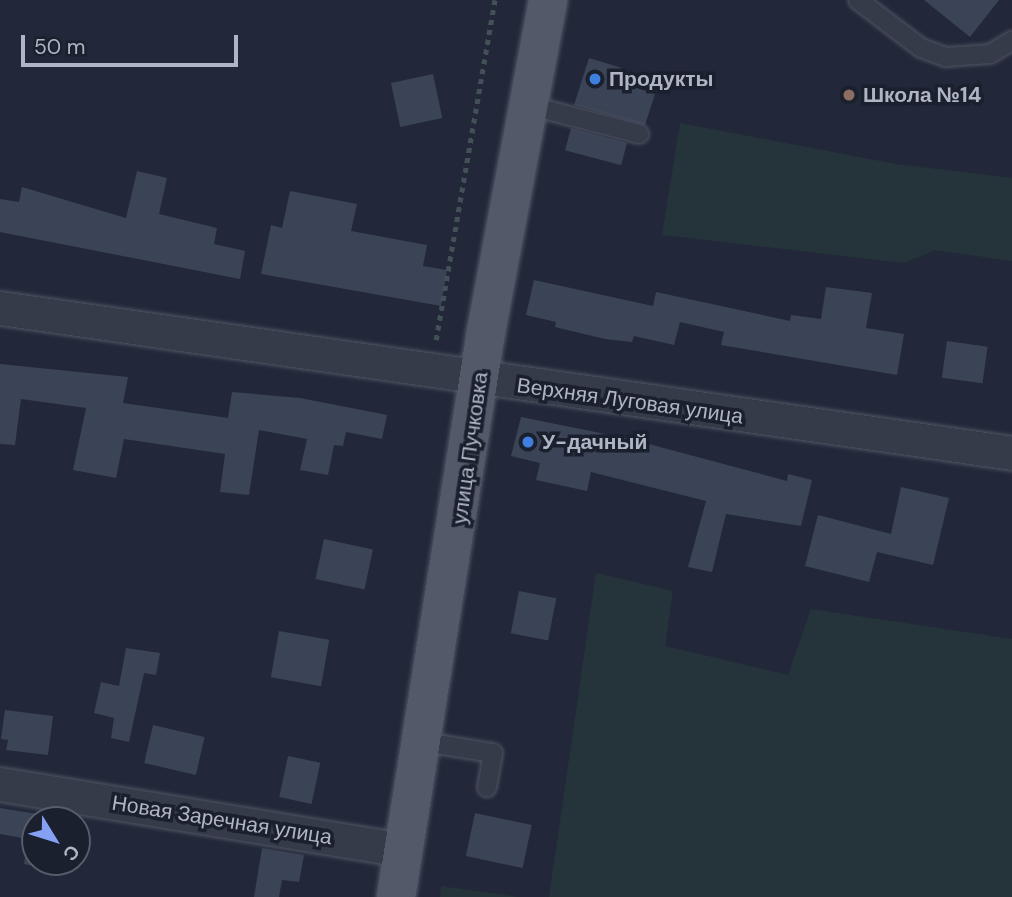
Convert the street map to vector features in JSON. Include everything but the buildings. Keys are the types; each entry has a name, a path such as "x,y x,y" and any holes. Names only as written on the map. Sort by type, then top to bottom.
{"main road":[{"name":"улица Пучковка","path":"396,897 424,742 481,380 548,0"}],"street":[{"name":"Верхняя Луговая улица","path":"0,308 419,372 1012,453"},
{"name":"Новая Заречная улица","path":"0,784 404,850"}],"lane":[{"path":"858,0 921,48 946,57 990,54 1012,41"},
{"path":"528,105 639,134"},
{"path":"424,742 493,753 487,788"}],"path":[{"path":"419,372 444,316 471,121 495,0"}],"shaded area":[{"path":"680,123 896,164 1012,178 1012,261 935,250 904,263 662,235"},
{"path":"596,573 673,591 665,646 788,675 811,609 1012,639 1012,897 549,897"},
{"path":"441,886 518,897 440,897"}],"place":[{"name":"Продукты","path":"595,79"},
{"name":"Школа №14","path":"849,95"},
{"name":"У-дачный","path":"528,442"}]}
